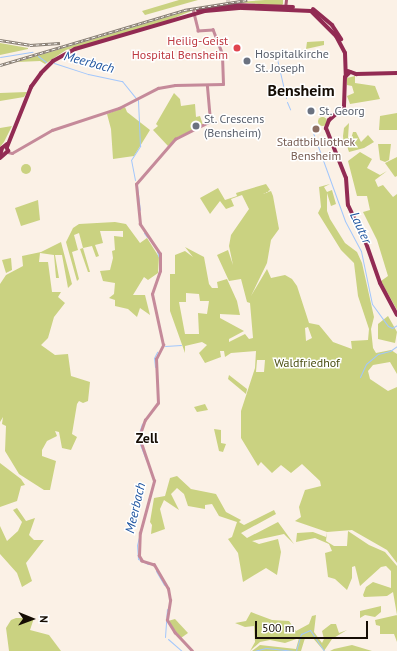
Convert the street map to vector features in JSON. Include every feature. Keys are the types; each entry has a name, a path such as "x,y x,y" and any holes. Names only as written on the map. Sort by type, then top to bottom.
{"main road":[{"path":"285,9 286,0"},
{"path":"0,157 6,149 31,87 50,63 75,49 160,25 194,13 228,6 308,9 320,13 336,29 345,48 350,72"},
{"path":"308,9 317,15 335,34 344,53 346,67 345,106 329,120 326,128 346,178 348,205 366,243 380,283 397,315"},
{"path":"346,67 350,72 356,74 397,73"},
{"path":"346,76 350,72"}],"street":[{"path":"6,149 14,152 52,130 119,108 158,88 175,85 220,86 224,81 222,54 212,30 198,31 194,13"},
{"path":"192,651 175,634 167,620 170,600 168,589 154,565 142,561 138,554 141,527 154,484 139,437 145,420 158,403 156,359 163,345 152,294 161,268 158,249 140,224 136,184 175,139 210,121 207,86"}],"green space":[{"path":"179,0 198,0 145,15 142,11"},
{"path":"283,0 283,4 281,6 238,2"},
{"path":"201,7 162,23 66,50 45,64 40,61 17,62"},
{"path":"324,41 324,45 306,49 307,42"},
{"path":"0,43 28,48 28,49 0,55"},
{"path":"355,76 355,83 375,86 380,99 350,104 347,96 354,93 352,86 347,85 347,78"},
{"path":"27,92 24,97 0,101 0,93"},
{"path":"174,93 180,99 181,106 195,104 196,117 200,116 203,125 176,138 168,146 153,130 158,126 156,124"},
{"path":"125,107 127,112 150,130 134,156 113,159 111,129 107,114"},
{"path":"397,113 397,130 379,130 380,116"},
{"path":"320,117 324,117 326,121 324,125 320,125 318,123 318,119"},
{"path":"349,123 348,138 351,139 353,132 356,132 361,142 368,135 374,142 364,148 349,152 347,146 344,146 343,136 344,128"},
{"path":"12,126 4,142 0,147 0,128"},
{"path":"378,144 391,144 389,160 385,162 380,160"},
{"path":"360,152 372,159 367,168 380,175 387,171 375,180 378,187 383,185 393,197 397,194 397,310 381,281 388,276 377,240 363,212 370,210 367,196 357,196 348,161"},
{"path":"397,157 397,176 395,177 385,163"},
{"path":"24,164 28,164 30,165 30,173 24,174 21,171 21,167"},
{"name":"Waldfriedhof","path":"266,184 270,190 263,194 271,191 279,229 271,240 267,263 251,296 267,269 271,278 285,275 292,279 297,286 309,323 319,325 333,342 352,349 351,341 368,340 369,329 358,296 354,263 341,250 318,213 321,207 319,187 330,184 324,187 327,192 332,190 336,204 331,206 327,193 327,211 330,219 345,243 357,252 362,263 374,317 371,329 373,348 376,353 391,350 397,354 397,374 390,362 373,365 368,371 370,379 388,391 397,387 397,563 387,550 352,530 327,532 295,521 301,517 299,507 305,490 321,486 320,481 302,464 291,473 281,465 272,473 261,462 258,466 241,438 241,411 255,368 256,351 231,353 225,357 224,351 220,351 221,357 205,363 199,353 207,345 202,342 185,346 185,353 170,311 170,274 175,274 175,255 185,251 193,257 185,247 204,257 209,284 212,288 218,288 217,282 227,279 237,301 240,315 220,314 220,318 244,331 229,339 229,342 245,334 249,339 253,338 250,303 247,302 241,279 229,281 217,255 228,250 233,265 229,246 231,235 249,209 242,195 231,199 234,206 226,209 220,201 210,214 200,198 218,188 225,200 237,196 236,193","holes":["186,293 199,294 200,301 209,301 207,314 198,313 199,334 185,334 179,302 186,302","308,327 312,338 306,341 305,328","257,360 265,360 264,372 256,372"]},
{"path":"38,200 40,220 21,226 15,208"},
{"path":"115,222 126,224 140,243 147,238 159,257 158,273 148,280 144,277 133,295 145,295 150,315 140,308 137,317 128,309 115,306 115,300 109,298 114,294 115,283 103,281 100,271 110,270 113,258 112,251 115,250 114,236 123,237 123,231 100,231 103,243 95,245 99,256 96,257 92,246 83,248 79,233 74,235 78,250 72,252 79,279 77,281 66,242 73,228 79,224"},
{"path":"61,242 72,284 68,288 62,255 55,255 59,278 56,278 54,255 40,253 39,262 48,262 52,292 61,292 58,297 65,303 54,317 48,338 41,345 55,355 68,354 71,376 90,382 88,401 83,403 79,401 77,404 72,434 77,437 71,450 62,448 59,432 55,431 57,436 47,441 42,450 42,456 56,461 50,490 44,490 19,474 5,451 6,426 2,424 3,417 0,422 0,284 6,275 23,266 22,256 41,252"},
{"path":"83,248 90,272 88,272 80,249"},
{"path":"11,258 12,270 6,273 2,260"},
{"path":"388,316 397,332 395,343 378,339 378,324"},
{"path":"229,375 247,389 246,394 228,379"},
{"path":"205,404 208,410 197,412 194,407"},
{"path":"214,429 221,430 221,443 226,444 223,452 219,451"},
{"path":"0,463 21,479 25,485 21,486 17,501 0,507"},
{"path":"177,476 191,489 216,494 226,512 241,520 239,522 244,525 274,510 276,514 241,533 247,538 278,522 294,544 284,534 252,541 259,544 278,539 281,552 277,575 266,568 243,582 238,553 228,539 232,537 237,522 219,516 212,504 205,505 205,509 188,506 184,494 177,488 171,494 179,510 164,500 160,509 165,529 151,534 152,525 150,522 154,498 165,496 170,478"},
{"path":"17,508 26,521 35,518 29,535 34,540 44,540 26,563 32,581 22,587 17,573 0,554 0,526 7,541 18,531 22,522 13,510"},
{"path":"348,531 369,545 385,552 397,566 397,615 393,592 387,596 364,597 363,595 366,587 373,582 391,588 391,571 386,566 381,567 360,586 355,566 352,567 352,578 347,590 335,579 328,577 325,553 332,551 329,544 315,538 296,542 297,533 313,532 326,537 327,532 326,541 334,546 347,546"},
{"path":"381,606 381,612 375,617 365,615 360,618 360,611"},
{"path":"251,612 272,620 289,621 296,631 309,624 312,616 316,615 314,632 322,643 324,639 322,631 331,624 336,624 339,633 347,630 332,639 324,651 312,637 305,638 301,651 252,651 260,645 296,649 299,638 285,643 270,640 260,642 250,651 255,642 254,626 245,627 235,623 246,621"},
{"path":"397,615 397,642 394,634 380,634 380,626 376,625 375,620"},
{"path":"16,618 34,618 30,630 49,635 61,651 9,651 6,628 11,620"},
{"path":"175,619 188,633 181,638 168,621"},
{"path":"352,645 372,651 330,651 334,649"}],"waterway":[{"name":"Lauter","path":"282,49 277,59 286,98"},
{"name":"Meerbach","path":"0,57 33,52"},
{"name":"Meerbach","path":"38,56 46,62"},
{"name":"Meerbach","path":"54,63 88,74 122,81 136,98"},
{"name":"Meerbach","path":"135,180 131,160 140,146 138,100"},
{"name":"Lauter","path":"287,102 290,109"},
{"name":"Lauter","path":"311,127 345,221 361,251 372,304 388,326 392,328 397,325"},
{"name":"Meerbach","path":"137,186 140,210"},
{"name":"Meerbach","path":"144,233 147,237"},
{"name":"Meerbach","path":"157,251 159,258"},
{"path":"165,346 181,345"},
{"path":"360,377 366,364 378,354 390,351 397,346"},
{"name":"Meerbach","path":"155,367 154,358 157,352"},
{"name":"Meerbach","path":"138,436 142,424"},
{"name":"Meerbach","path":"138,439 146,460"},
{"name":"Meerbach","path":"148,564 138,559 137,545 151,490"},
{"name":"Meerbach","path":"156,571 164,585"},
{"name":"Meerbach","path":"165,637 167,609"},
{"name":"Meerbach","path":"254,651 266,648 296,651 301,634 310,630 324,651"},
{"name":"Meerbach","path":"168,639 182,651"}],"railway":[{"path":"0,65 184,10 247,0"},
{"path":"0,40 30,45 60,43"}],"place":[{"name":"Heilig-Geist Hospital Bensheim","path":"237,48"},
{"name":"Hospitalkirche St. Joseph","path":"247,61"},
{"name":"St. Georg","path":"311,111"},
{"name":"St. Crescens (Bensheim)","path":"196,126"},
{"name":"Stadtbibliothek Bensheim","path":"316,129"}],"district":[{"name":"Bensheim","path":"301,90"},
{"name":"Zell","path":"147,438"}]}
